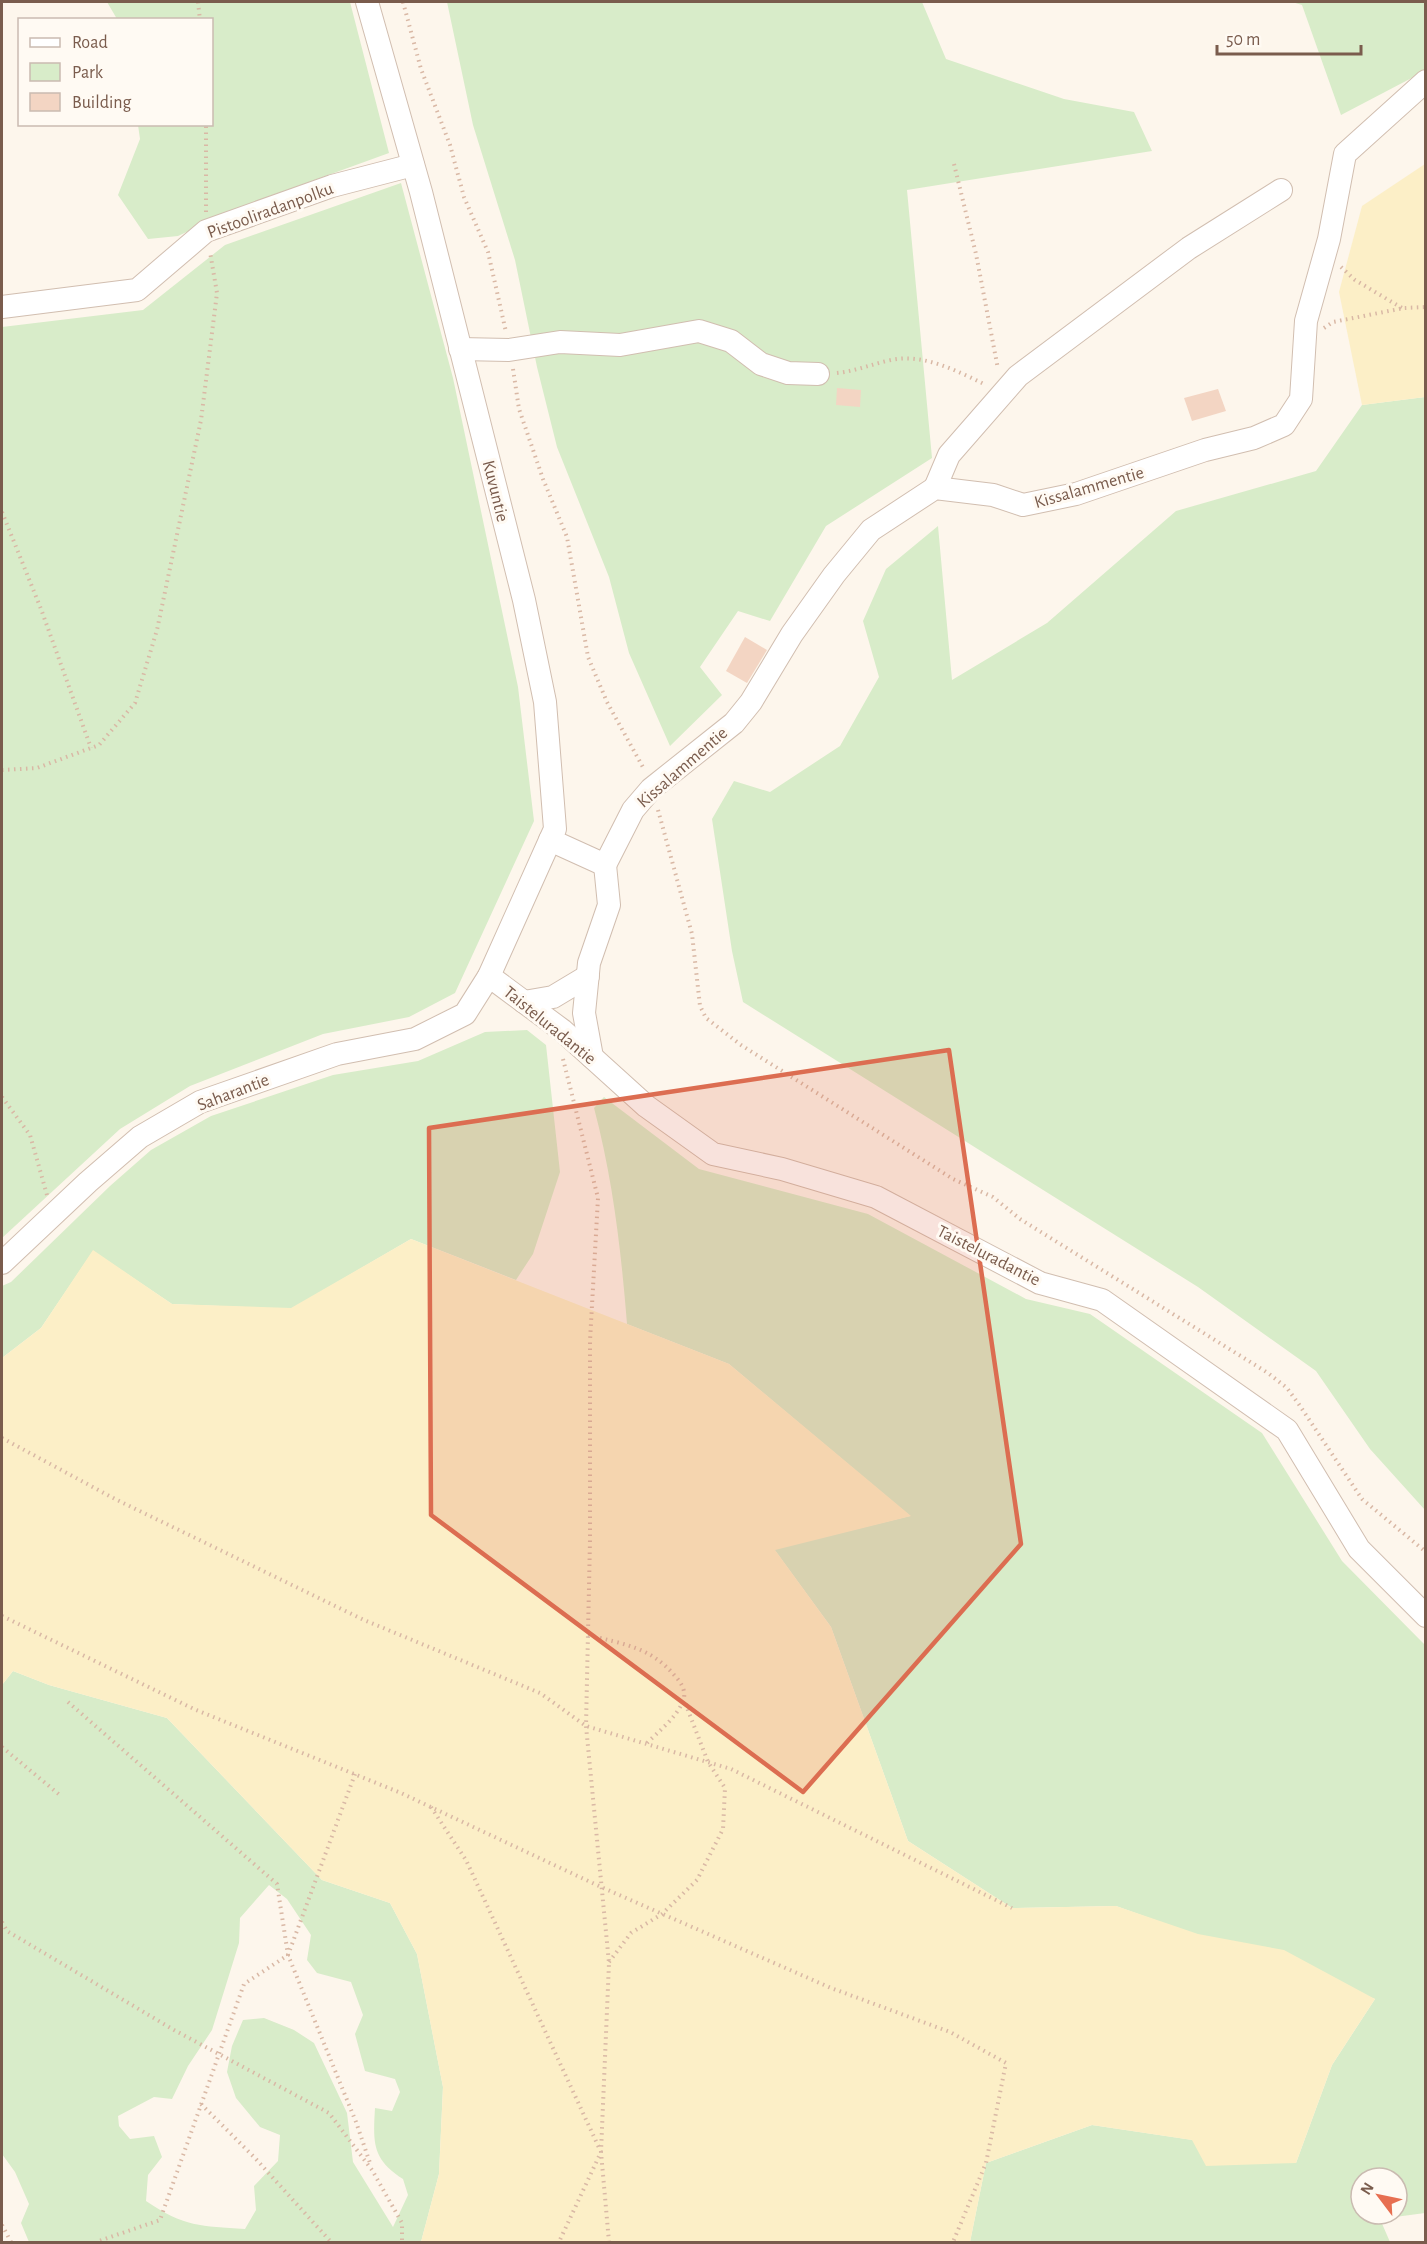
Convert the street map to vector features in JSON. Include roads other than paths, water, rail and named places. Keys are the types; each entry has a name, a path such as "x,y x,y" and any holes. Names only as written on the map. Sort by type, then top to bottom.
{"street":[{"name":"Kuvuntie","path":"367,2 413,165 524,600 545,702 555,829 489,976"},
{"name":"Kissalammentie","path":"605,865 633,810 651,789 734,723 751,702 792,634 834,575 872,530 934,488 993,495 1023,505 1076,494 1205,450 1254,438 1284,425 1301,399 1306,321 1325,253 1345,154 1425,81"},
{"name":"Pistooliradanpolku","path":"2,307 137,290 206,231 332,186 413,165"},
{"path":"934,488 950,455 1018,376 1189,248 1281,190"},
{"path":"460,349 509,350 560,342 620,345 699,331 731,341 761,364 788,373 818,374"},
{"path":"550,840 605,865 609,905 589,963 584,1013 592,1057"},
{"name":"Taisteluradantie","path":"489,976 562,1030 646,1106 713,1154 782,1169 876,1197 1040,1283 1102,1300 1287,1431 1359,1549 1423,1608"},
{"name":"Saharantie","path":"2,1263 140,1137 200,1102 337,1054 415,1039 465,1014 489,976"},
{"path":"524,1002 553,997 588,976"}]}
